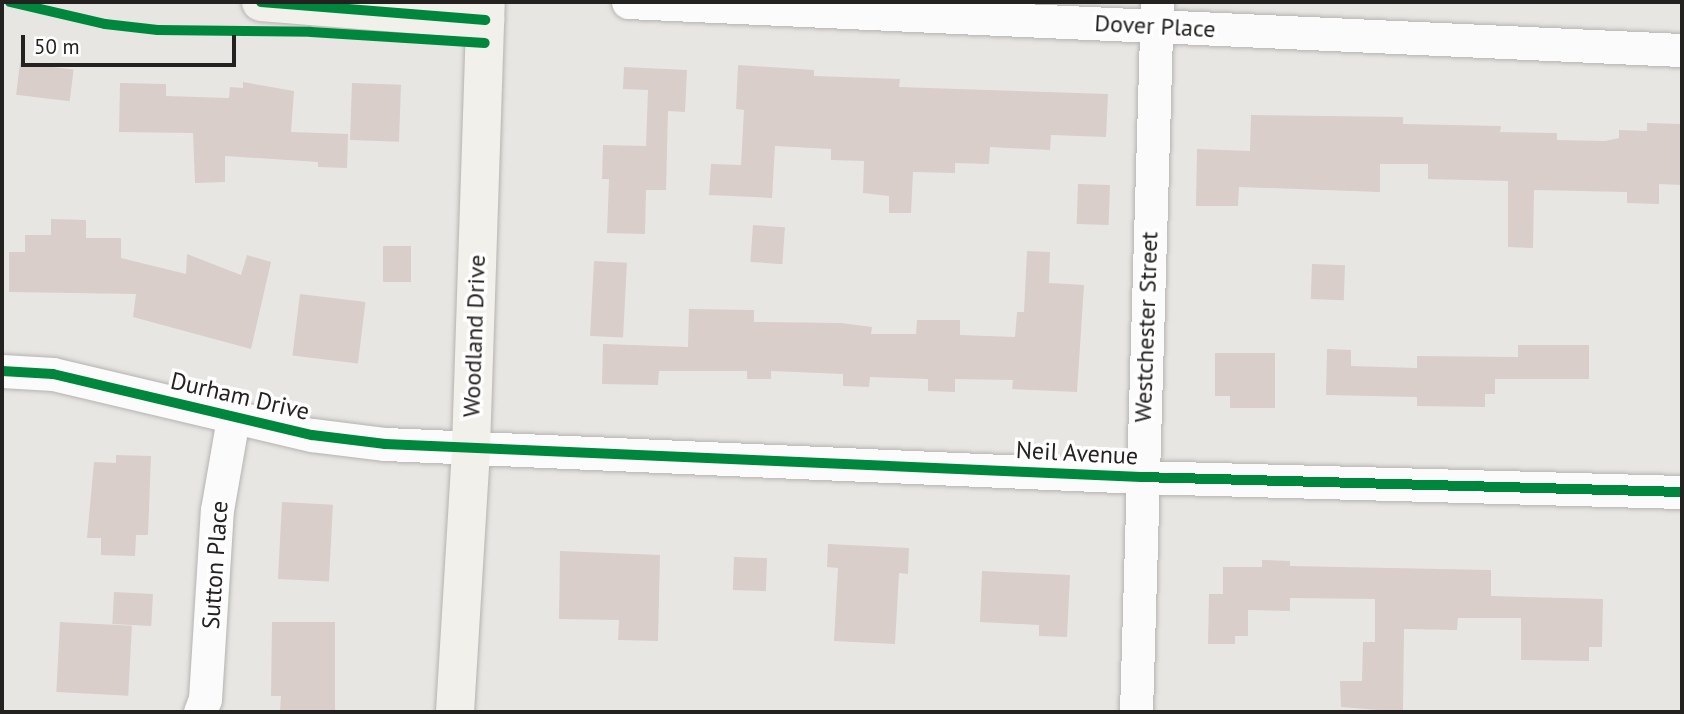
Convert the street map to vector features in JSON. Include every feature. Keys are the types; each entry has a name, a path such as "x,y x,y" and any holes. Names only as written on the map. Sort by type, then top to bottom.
{"main road":[{"path":"261,2 485,11"},
{"name":"Woodland Drive","path":"455,712 471,447 485,11"}],"street":[{"name":"Dover Place","path":"628,2 1157,14 1682,50"},
{"name":"Westchester Street","path":"1136,712 1157,14"},
{"name":"Durham Drive","path":"2,371 53,374 312,435 471,447"},
{"name":"Sutton Place","path":"200,712 205,699 217,510 233,418"},
{"name":"Neil Avenue","path":"471,447 1141,477 1682,492"}],"building":[{"path":"20,63 74,70 70,101 16,95"},
{"path":"738,65 814,70 814,76 900,79 899,87 1108,94 1106,137 1051,135 1050,150 990,147 989,164 955,163 955,173 913,172 911,213 889,213 889,196 863,193 864,161 831,160 831,149 775,146 772,198 709,195 711,164 741,165 744,110 736,109"},
{"path":"624,67 687,70 685,112 668,111 666,190 646,190 645,234 607,233 609,179 602,179 603,145 646,146 648,90 623,89"},
{"path":"243,82 294,91 291,132 348,134 347,168 318,167 318,162 225,156 225,182 195,183 193,133 119,132 120,83 166,84 166,96 229,98 230,87 243,88"},
{"path":"352,83 401,85 399,142 350,140"},
{"path":"1251,115 1403,117 1403,124 1501,126 1500,132 1557,133 1557,140 1605,141 1619,138 1619,130 1647,131 1647,123 1682,124 1682,185 1659,184 1659,204 1627,203 1627,192 1534,190 1533,248 1508,247 1508,181 1428,179 1428,164 1380,164 1380,192 1239,187 1238,206 1196,206 1197,149 1250,151"},
{"path":"1078,184 1110,185 1109,225 1077,224"},
{"path":"51,219 86,220 86,238 121,238 121,258 186,274 187,254 241,275 247,255 271,262 251,349 133,317 136,294 9,292 9,252 25,252 25,235 51,235"},
{"path":"753,225 785,227 782,264 750,262"},
{"path":"383,246 411,246 411,282 383,282"},
{"path":"1027,251 1050,252 1049,283 1084,285 1077,392 1012,389 1013,380 955,379 955,392 928,391 928,379 870,377 869,387 843,386 843,374 771,371 771,379 747,379 747,371 659,371 658,385 602,384 603,344 688,347 689,309 754,310 754,322 841,323 872,327 871,334 916,334 917,320 960,320 960,335 1015,337 1017,312 1024,312"},
{"path":"594,261 627,263 623,338 590,336"},
{"path":"1312,264 1345,265 1344,300 1311,299"},
{"path":"300,294 366,302 358,364 292,356"},
{"path":"1518,345 1589,345 1589,379 1495,379 1495,394 1485,394 1485,407 1417,406 1417,397 1326,395 1327,349 1351,350 1351,366 1417,368 1417,356 1518,357"},
{"path":"1215,353 1275,353 1275,408 1230,408 1230,396 1215,396"},
{"path":"116,455 151,456 148,535 136,535 135,556 101,555 101,538 87,538 94,462 116,463"},
{"path":"282,502 333,505 329,582 278,579"},
{"path":"828,544 909,548 908,574 899,573 895,644 834,641 838,568 827,567"},
{"path":"560,551 660,555 658,641 618,640 619,620 559,619"},
{"path":"734,557 767,558 766,591 733,590"},
{"path":"1262,560 1290,561 1290,566 1491,570 1491,596 1603,599 1602,647 1589,647 1589,661 1521,660 1521,618 1458,618 1457,630 1404,629 1403,712 1341,707 1340,681 1362,681 1363,642 1375,642 1375,599 1290,598 1290,611 1248,610 1248,636 1235,636 1235,644 1208,644 1209,594 1223,594 1223,567 1262,567"},
{"path":"982,571 1070,575 1067,637 1039,636 1039,625 980,622"},
{"path":"114,592 153,594 151,626 112,624"},
{"path":"60,622 132,626 128,696 56,692"},
{"path":"272,622 335,622 335,712 280,712 281,696 271,696"}],"cycle path":[{"path":"10,2 105,24 158,30 311,32 485,43"},
{"path":"261,2 485,20"},
{"path":"2,371 53,374 312,435 385,444 1141,477 1682,492"}]}
